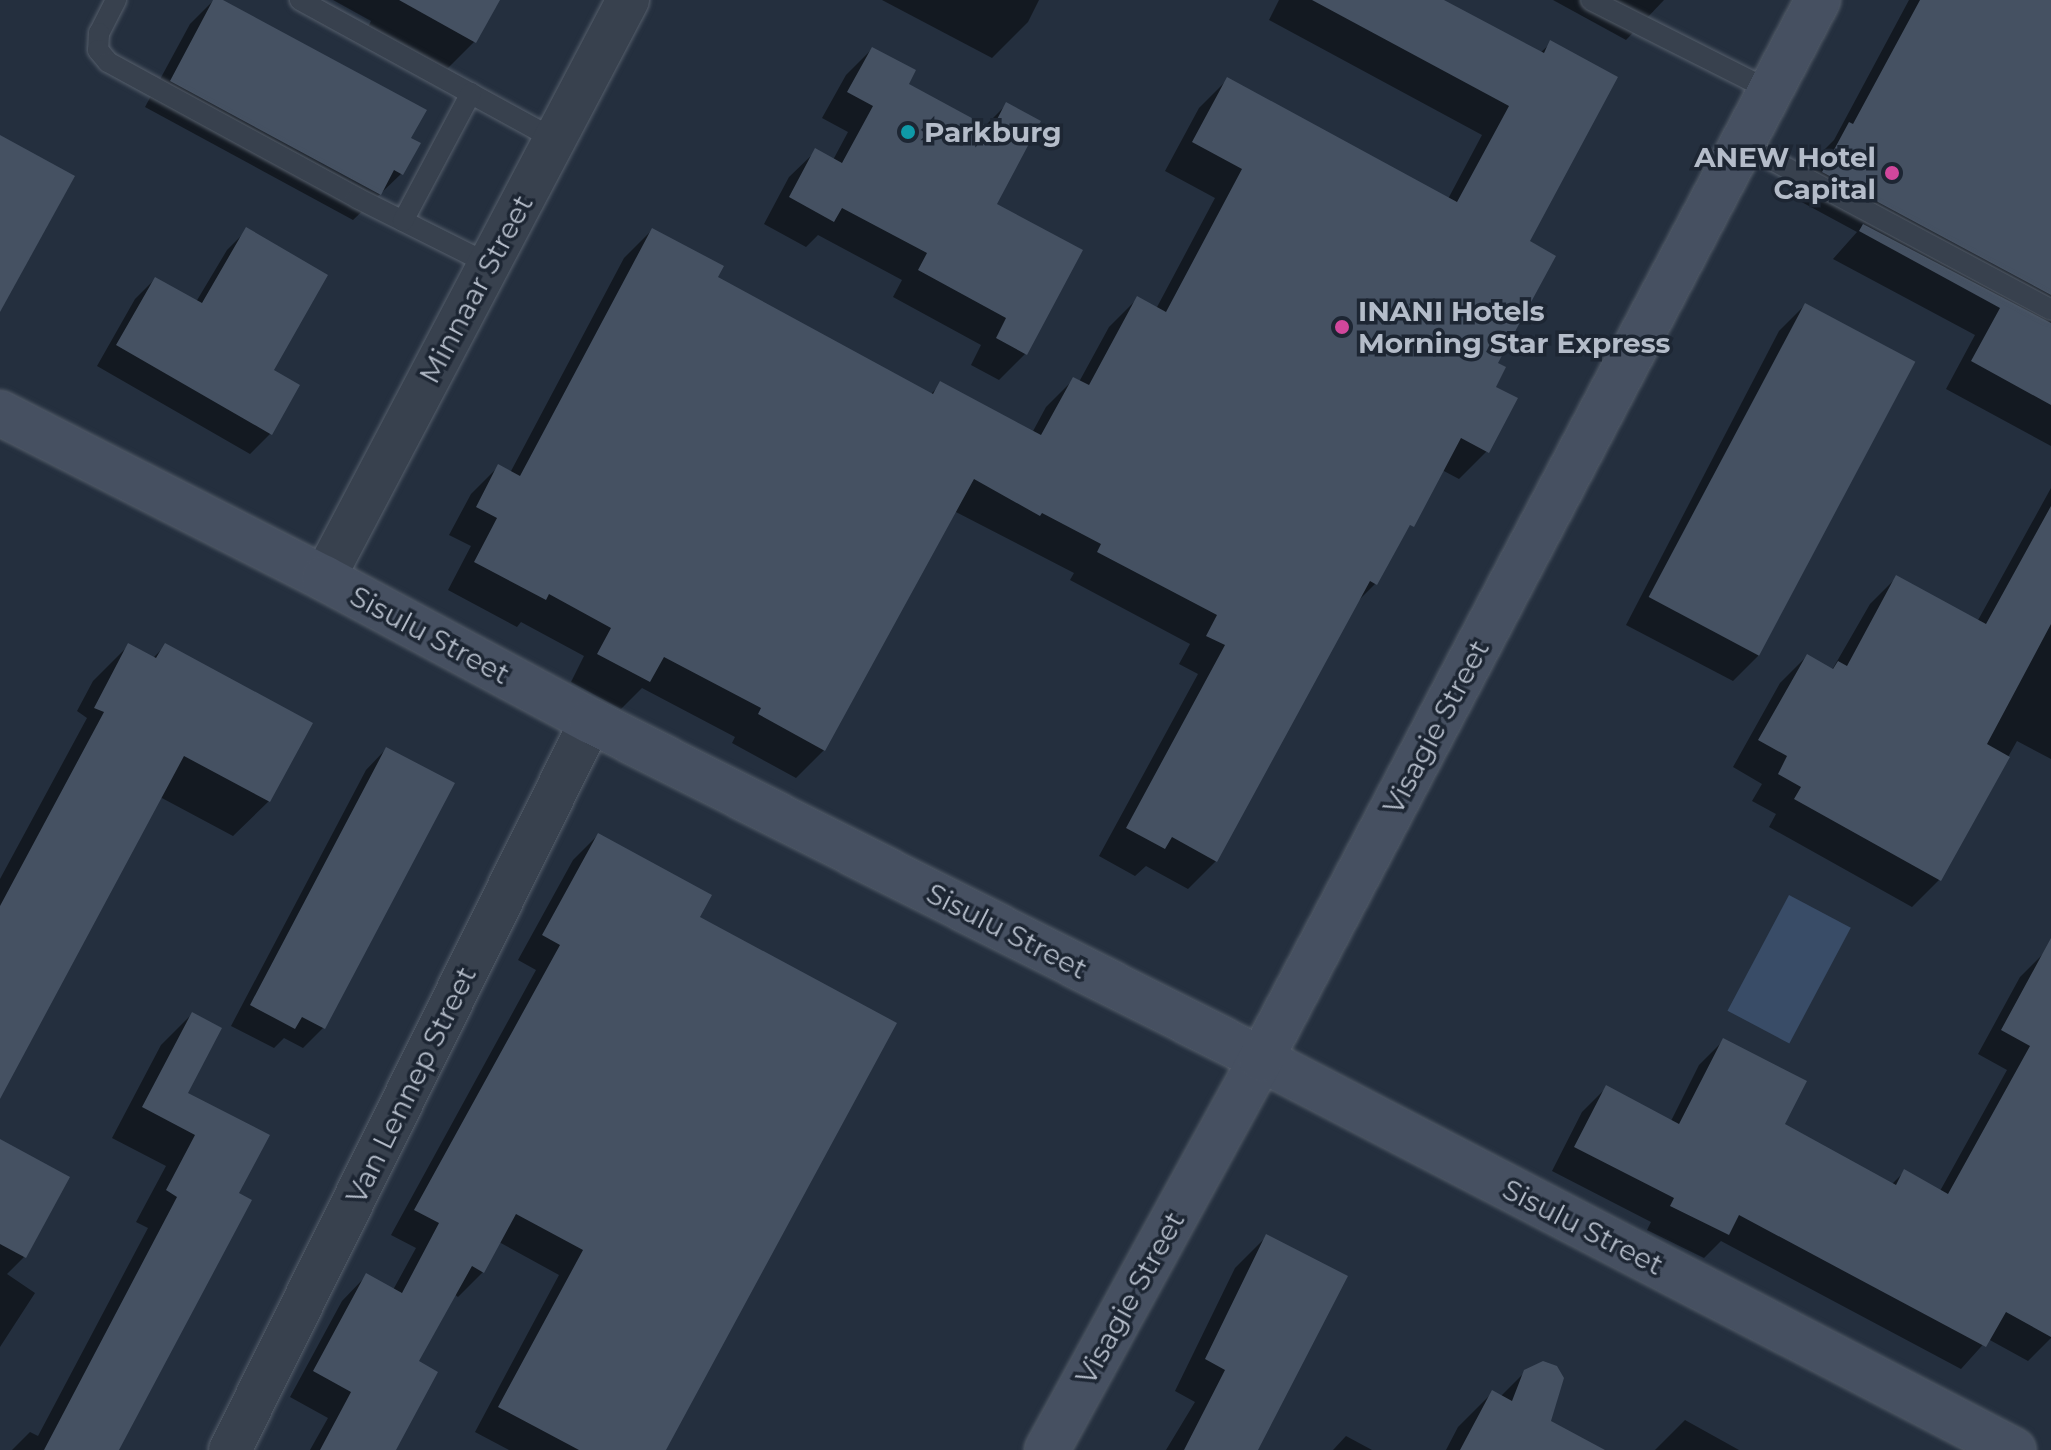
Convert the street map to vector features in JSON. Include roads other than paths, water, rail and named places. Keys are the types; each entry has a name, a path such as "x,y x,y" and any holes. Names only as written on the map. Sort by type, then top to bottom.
{"street":[{"name":"Minnaar Street","path":"324,578 628,0"},
{"name":"Visagie Street","path":"1047,1450 1261,1059 1818,0"},
{"name":"Sisulu Street","path":"0,413 324,578 591,721 1261,1059 2013,1450"},
{"name":"Van Lennep Street","path":"230,1450 591,721"}],"lane":[{"path":"116,0 99,33 98,50 108,62 489,264"},
{"path":"300,0 554,139"},
{"path":"1591,0 1771,91"},
{"path":"403,221 471,93"},
{"path":"1742,144 2051,310"}],"water":[{"path":"1789,895 1851,928 1789,1044 1727,1011"}],"place":[{"name":"Parkburg","path":"908,132"},
{"name":"ANEW Hotel Capital","path":"1892,173"},
{"name":"INANI Hotels Morning Star Express","path":"1342,327"}]}
